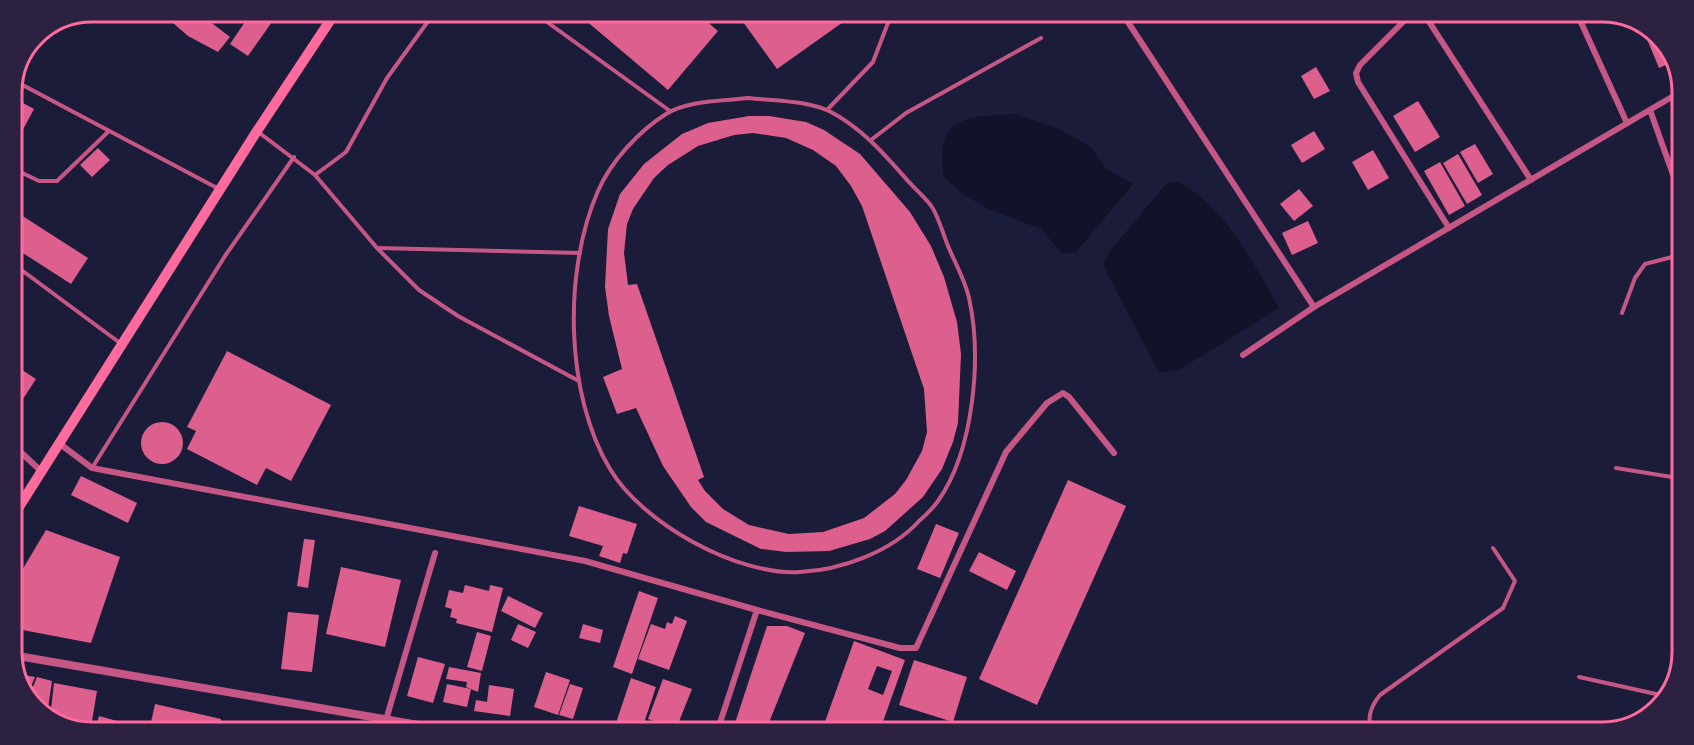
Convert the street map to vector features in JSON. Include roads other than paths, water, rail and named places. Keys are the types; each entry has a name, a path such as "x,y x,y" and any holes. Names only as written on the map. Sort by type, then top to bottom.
{"main road":[{"path":"23,500 257,131 329,22"}],"street":[{"path":"1128,22 1314,307"},
{"path":"1403,22 1360,65 1356,73 1358,82 1449,228"},
{"path":"1429,22 1531,180"},
{"path":"1582,22 1627,123"},
{"path":"1243,355 1314,307 1671,98"},
{"path":"1650,110 1671,169"},
{"path":"60,444 92,468 585,561 900,648 916,648 1006,452 1047,403 1063,393 1069,397 1114,453"},
{"path":"23,454 42,472"},
{"path":"387,720 435,553"},
{"path":"720,722 757,610"},
{"path":"23,657 399,722"}],"lane":[{"path":"315,175 346,152 387,78 427,22"},
{"path":"547,22 670,111"},
{"path":"827,110 873,62 888,22"},
{"path":"871,140 906,113 1041,38"},
{"path":"23,85 220,189"},
{"path":"748,98 827,110 871,140 933,208 968,295 974,334 970,414 960,453 939,501 906,536 880,550 854,560 798,573 743,563 711,551 682,536 655,517 611,472 584,411 578,381 575,285 580,253 598,190 612,166 640,134 670,111 710,102 748,98"},
{"path":"23,173 39,181 57,181 110,131"},
{"path":"257,131 315,175 377,248 419,290 458,316 578,381"},
{"path":"92,468 225,256 294,157"},
{"path":"377,248 580,253"},
{"path":"1622,313 1635,278 1645,264 1671,257"},
{"path":"23,271 122,344"},
{"path":"1616,468 1672,477"},
{"path":"1369,722 1372,704 1380,695 1503,608 1515,581 1493,548"},
{"path":"1579,677 1657,694"}]}
